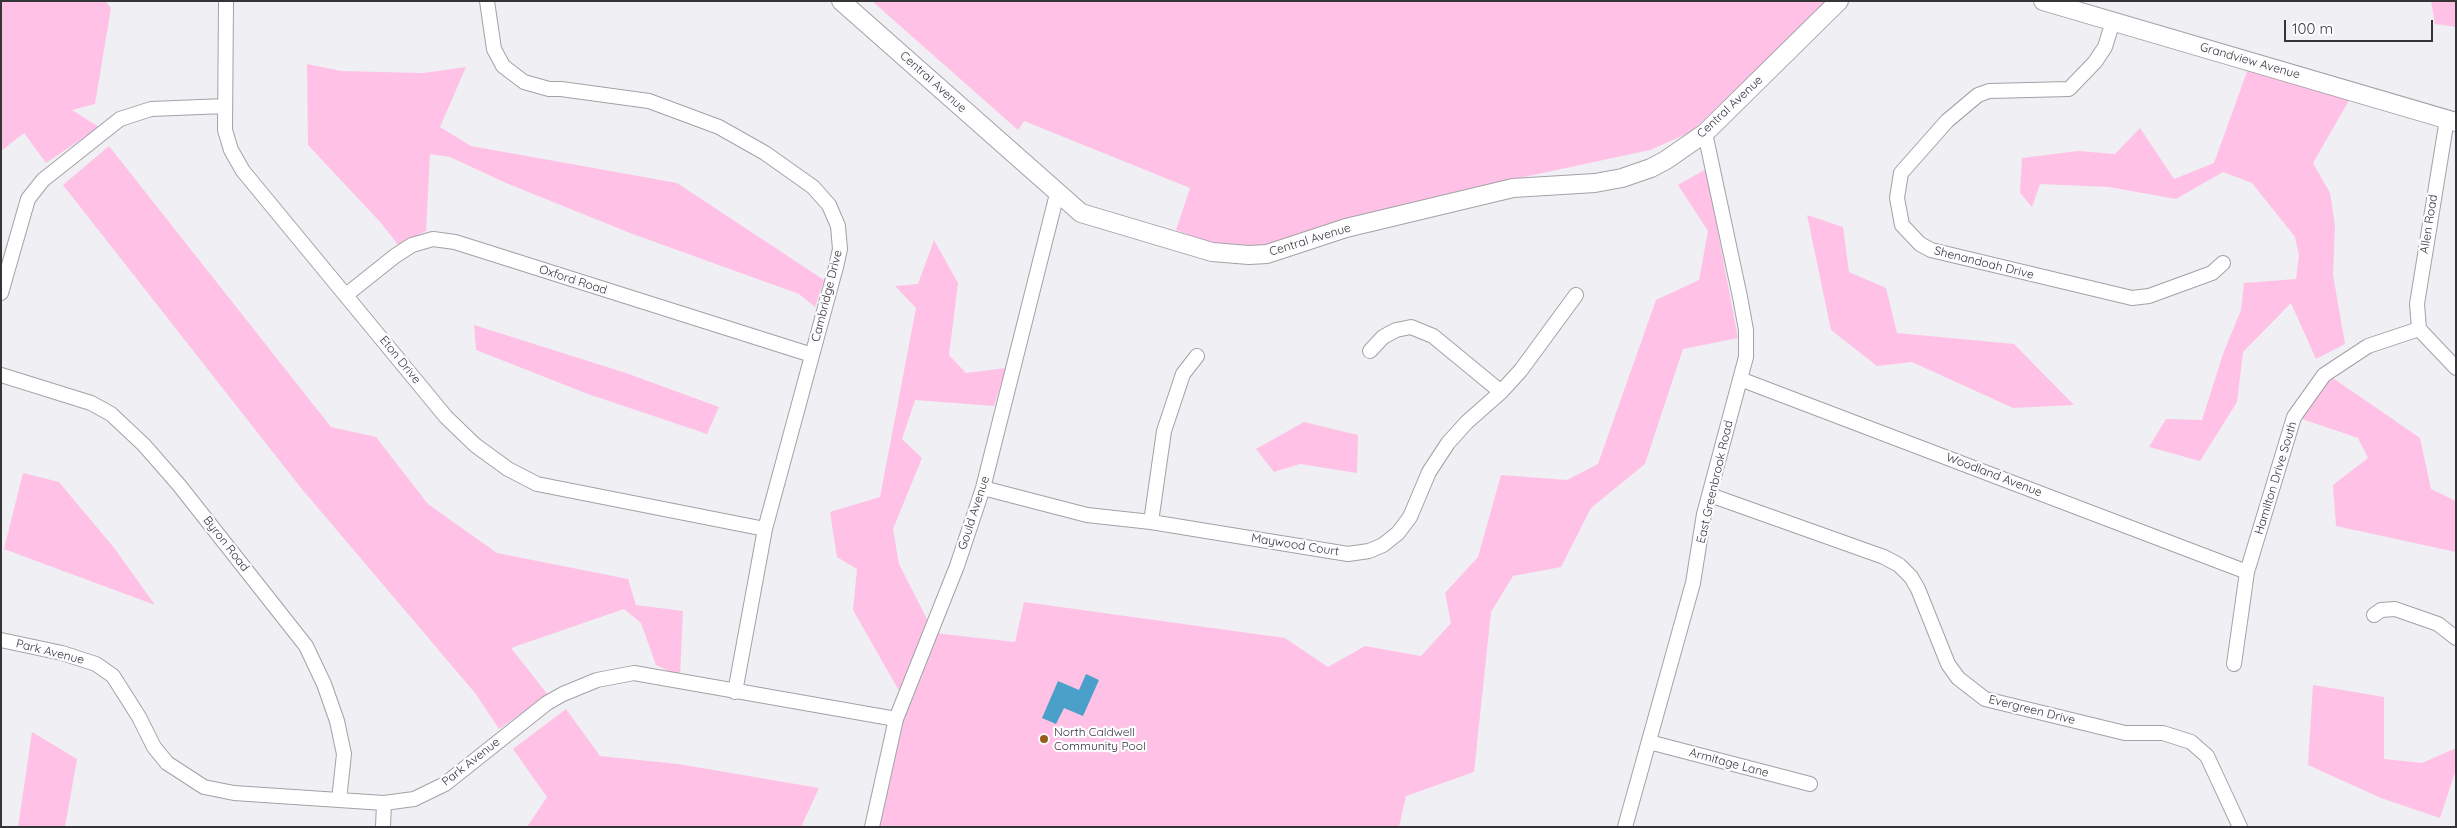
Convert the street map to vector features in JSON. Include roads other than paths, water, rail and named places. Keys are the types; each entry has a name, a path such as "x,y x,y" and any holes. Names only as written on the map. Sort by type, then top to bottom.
{"main road":[{"name":"Central Avenue","path":"842,1 1081,214 1212,252 1249,255 1267,254 1346,228 1513,188 1595,183 1622,178 1666,160 1705,133 1839,1"},
{"name":"Grandview Avenue","path":"2043,1 2451,120"}],"street":[{"name":"Eton Drive","path":"226,1 225,130 231,150 243,171 446,417 475,445 508,469 537,484 765,529"},
{"name":"Cambridge Drive","path":"487,1 494,48 503,66 524,82 549,89 561,88 649,101 686,113 719,127 765,153 819,192 829,205 838,226 840,249 765,529 735,692"},
{"name":"Shenandoah Drive","path":"2112,21 2105,47 2096,62 2068,89 1989,91 1978,95 1947,121 1901,173 1897,198 1902,225 1910,236 1931,250 2132,298 2149,296 2212,273 2223,262"},
{"path":"1,293 28,199 43,180 120,120 151,109 225,106"},
{"name":"Allen Road","path":"2419,329 2417,304 2451,120"},
{"name":"East Greenbrook Road","path":"1625,827 1694,583 1710,495 1746,357 1746,330 1705,133"},
{"name":"Gould Avenue","path":"872,827 896,719 957,566 983,488 1057,194"},
{"name":"Oxford Road","path":"346,295 412,245 433,239 455,242 812,356"},
{"name":"Maywood Court","path":"983,488 1087,515 1151,522 1348,554 1369,551 1383,545 1398,533 1410,517 1429,472 1448,443 1521,370 1576,295"},
{"path":"1370,351 1383,337 1396,330 1411,327 1433,336 1501,392"},
{"path":"2419,329 2456,368"},
{"name":"Hamilton Drive South","path":"2234,664 2248,572 2294,417 2324,375 2368,346 2419,329"},
{"path":"1151,522 1164,431 1183,374 1197,356"},
{"name":"Byron Road","path":"1,375 91,403 110,414 144,445 179,484 306,646 324,684 337,721 344,754 339,800"},
{"name":"Woodland Avenue","path":"1740,379 2248,572"},
{"name":"Evergreen Drive","path":"1710,495 1884,556 1900,565 1911,577 1918,590 1948,664 1958,678 1985,699 2125,733 2163,732 2181,736 2191,742 2207,756 2240,827"},
{"path":"2374,615 2381,610 2395,610 2438,624 2449,630 2456,638"},
{"name":"Park Avenue","path":"1,640 62,653 96,664 113,676 139,717 154,747 167,763 204,787 234,793 384,803 414,799 435,790 547,704 571,690 597,680 634,673 896,719"},
{"name":"Armitage Lane","path":"1649,742 1810,784"},
{"path":"383,827 384,803"}],"water":[{"path":"1086,674 1099,680 1083,716 1064,708 1056,724 1042,718 1058,681 1079,690"}],"place":[{"name":"North Caldwell Community Pool","path":"1044,739"}]}
